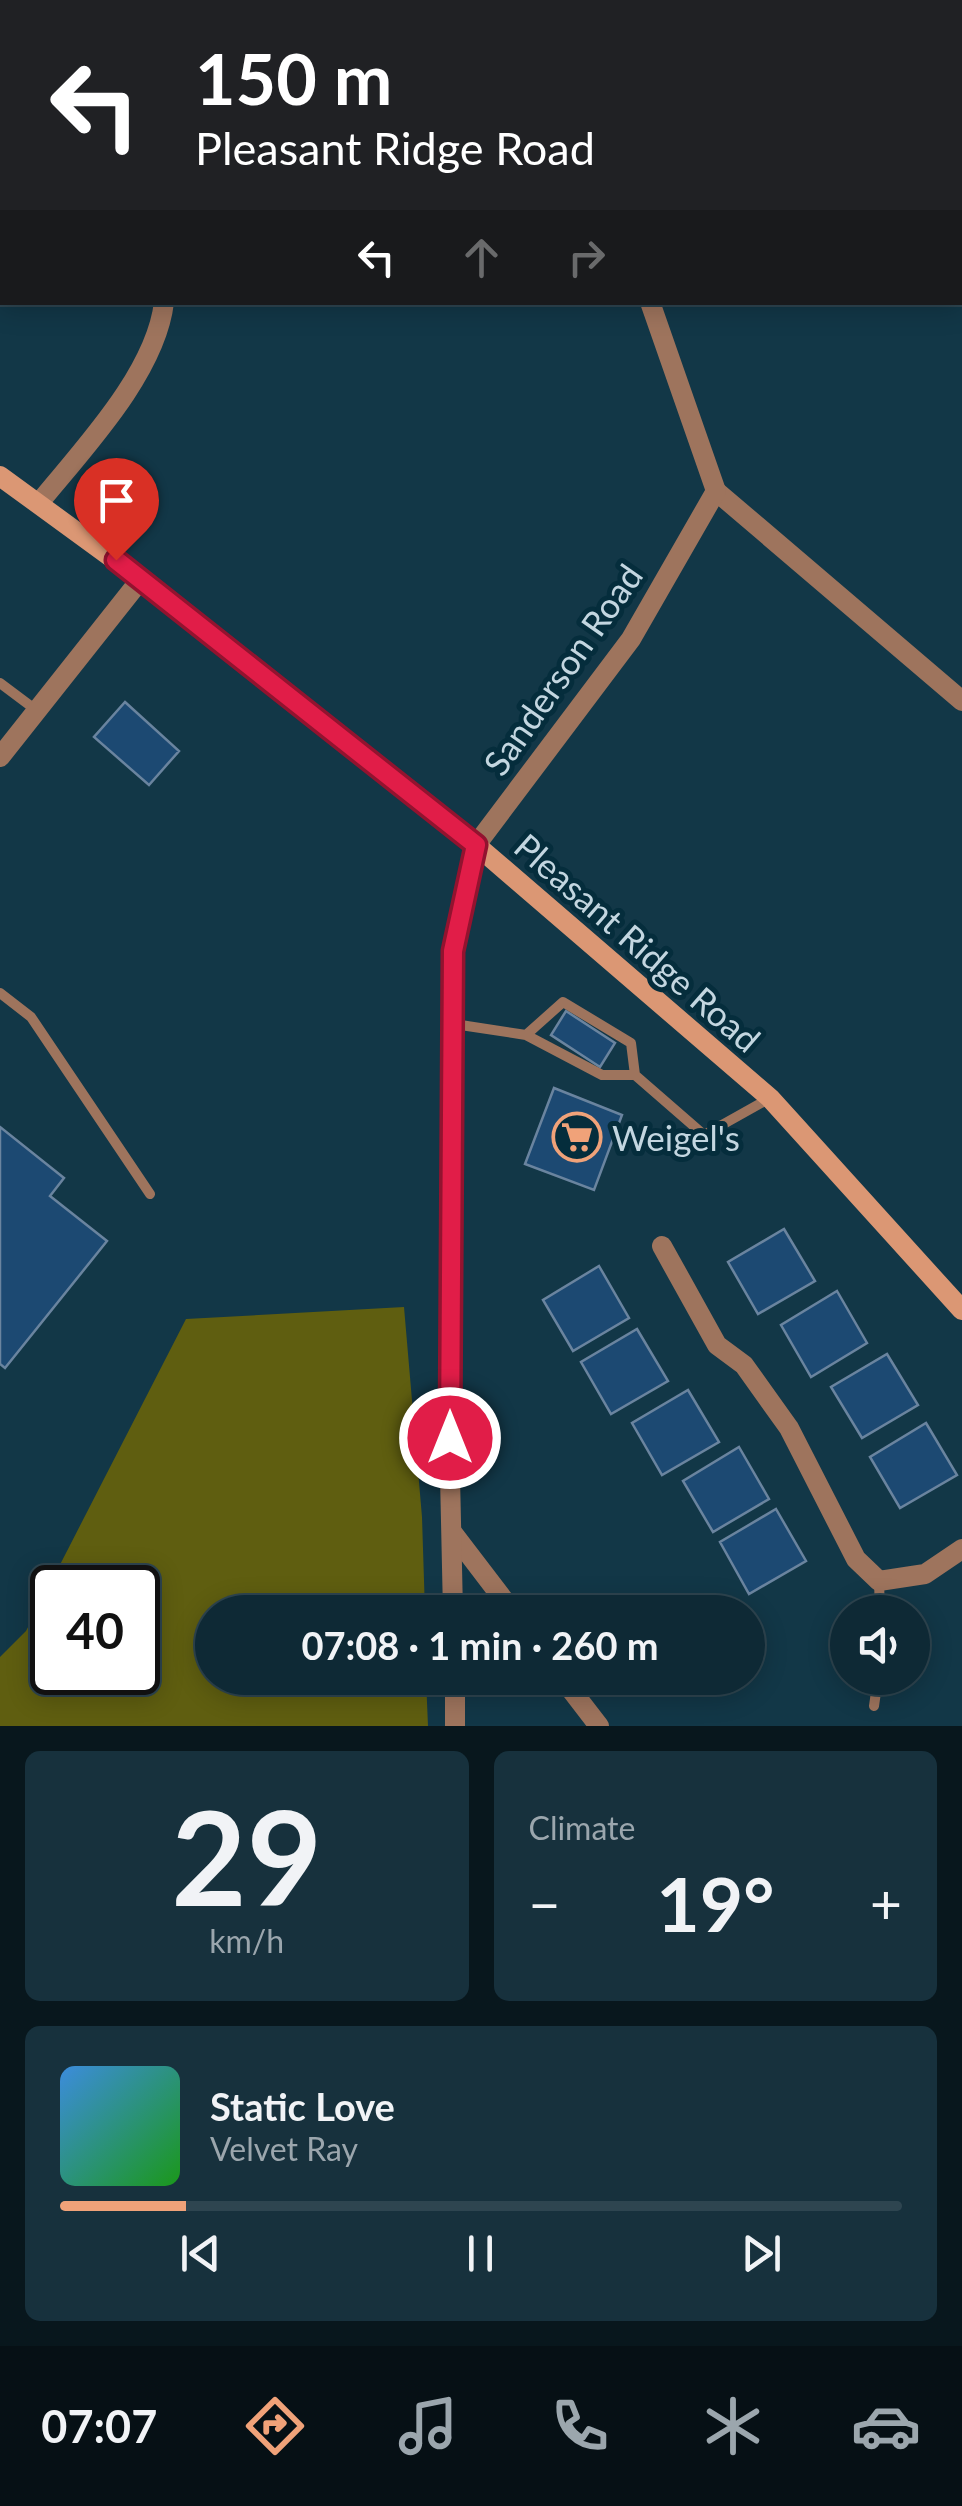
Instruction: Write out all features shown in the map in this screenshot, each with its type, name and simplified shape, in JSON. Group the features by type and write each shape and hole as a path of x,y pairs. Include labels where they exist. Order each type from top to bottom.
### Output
{"main road":[{"name":"Pleasant Ridge Road","path":"0,476 141,579 476,845 770,1098 962,1310"}],"street":[{"path":"39,503 124,395 154,344 163,305"},
{"path":"651,305 716,490 962,701"},
{"name":"Sanderson Road","path":"476,845 631,639 716,490"},
{"path":"0,757 141,579"},
{"path":"453,1595 453,951 476,845"},
{"path":"662,1246 718,1346 744,1366 790,1428 856,1558 878,1582 925,1574 962,1549"},
{"path":"452,1532 500,1595"},
{"path":"455,1695 456,1726"},
{"path":"575,1695 599,1726"}],"lane":[{"path":"0,682 37,710"},
{"path":"0,993 31,1017 150,1194"},
{"path":"526,1035 563,1002 631,1043 636,1074 704,1135 770,1098"},
{"path":"453,1024 526,1035 602,1075 636,1074"},
{"path":"878,1582 879,1595"},
{"path":"874,1706 876,1695"}],"shaded area":[{"path":"404,1307 422,1517 424,1595 195,1595 195,1695 427,1695 428,1726 0,1726 0,1657 30,1623 30,1695 160,1695 160,1565 60,1565 186,1319"}],"building":[{"path":"125,702 179,751 149,785 94,737"},
{"path":"566,1011 615,1043 600,1067 551,1035"},
{"path":"554,1088 622,1115 594,1190 525,1164"},
{"path":"0,1127 64,1178 50,1196 107,1241 5,1368 0,1364"},
{"path":"784,1229 815,1281 758,1314 728,1262"},
{"path":"599,1266 629,1318 573,1351 543,1300"},
{"path":"837,1291 867,1343 811,1377 781,1325"},
{"path":"637,1329 668,1381 611,1414 581,1362"},
{"path":"887,1354 918,1405 862,1438 831,1387"},
{"path":"688,1390 719,1442 662,1475 632,1423"},
{"path":"926,1423 957,1475 900,1508 870,1457"},
{"path":"739,1447 769,1499 713,1532 683,1481"},
{"path":"776,1509 806,1561 749,1594 720,1542"}],"place":[{"name":"Weigel's","path":"577,1137"}],"route":[{"path":"116,560 476,845 453,951 450,1438"}]}
